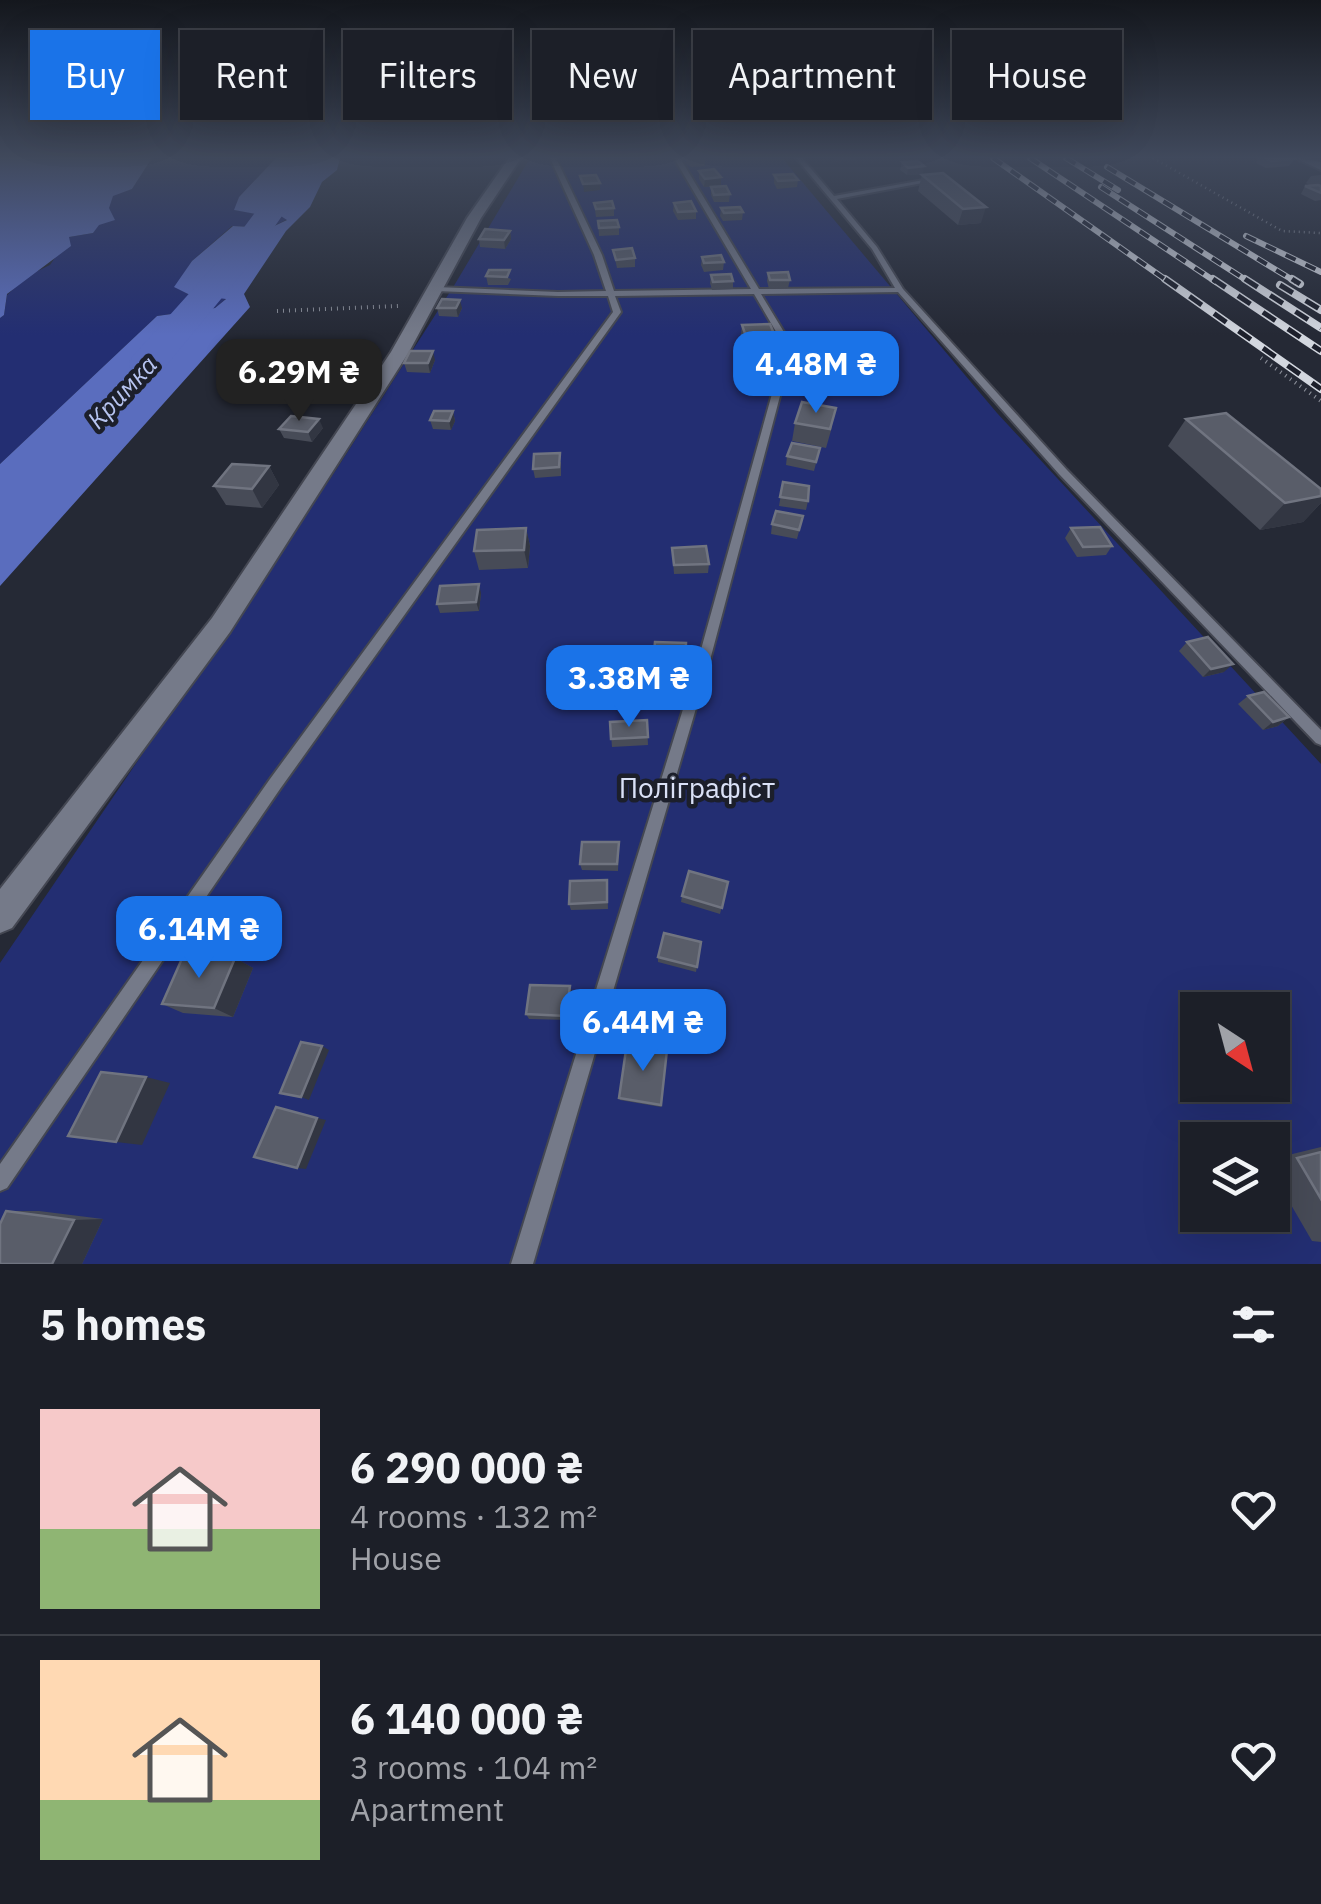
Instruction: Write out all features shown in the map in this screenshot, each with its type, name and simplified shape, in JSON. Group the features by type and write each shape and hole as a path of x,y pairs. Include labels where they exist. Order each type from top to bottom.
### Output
{"street":[{"path":"0,916 221,626 400,352 475,217"}],"lane":[{"path":"0,1181 275,784 618,312 578,217"},
{"path":"522,1264 703,664 761,441 786,366 789,348 712,217"},
{"path":"848,217 875,248 900,290 1063,472 1321,738"},
{"path":"431,297 449,292 900,290"}],"path":[{"path":"1256,217 1282,232 1321,232"},
{"path":"278,311 431,297"},
{"path":"1262,358 1321,401"}],"green space":[{"path":"101,217 288,219 270,228 232,226 192,261 175,287 188,294 227,298 215,308 157,316 0,464 0,318 7,295 27,276 50,265 69,237 93,233"},
{"name":"Поліграфіст","path":"495,217 832,217 997,413 1321,764 1321,1264 0,1264 0,963 336,470"}],"water":[{"path":"0,217 113,217 115,220 99,225 93,233 69,237 71,246 7,294 0,318"},
{"path":"282,217 300,217 286,231 244,294 250,307 0,586 0,464 157,316 215,308 226,299 188,294 174,287 192,261 233,226 270,228 287,220"}],"building":[{"path":"617,220 619,227 599,228 598,221"},
{"path":"485,229 510,231 504,240 479,239"},
{"path":"632,248 635,258 616,260 613,250"},
{"path":"721,255 724,262 704,263 702,257"},
{"path":"489,270 510,270 507,277 486,276"},
{"path":"788,272 790,280 770,280 768,273"},
{"path":"731,274 733,281 713,282 711,275"},
{"path":"442,299 460,300 456,308 437,308"},
{"path":"770,324 778,344 749,345 742,325"},
{"path":"410,351 433,351 428,363 404,363"},
{"path":"814,363 836,366 834,378 811,375"},
{"path":"802,402 836,408 830,429 795,423"},
{"path":"434,411 453,411 449,421 430,420"},
{"path":"1226,413 1321,489 1321,496 1285,503 1186,419"},
{"path":"291,416 319,419 308,432 279,429"},
{"path":"792,443 820,448 816,462 787,456"},
{"path":"560,453 559,467 533,469 534,454"},
{"path":"232,464 269,466 252,489 214,486"},
{"path":"783,482 809,486 808,501 780,497"},
{"path":"776,511 803,516 799,530 772,524"},
{"path":"1100,527 1112,546 1083,547 1071,528"},
{"path":"526,528 524,550 474,551 477,530"},
{"path":"706,546 709,564 674,565 672,548"},
{"path":"479,584 476,602 437,604 440,586"},
{"path":"1208,637 1233,664 1211,669 1187,642"},
{"path":"655,642 686,643 685,663 653,662"},
{"path":"1264,692 1289,717 1273,722 1248,696"},
{"path":"647,720 648,737 611,739 610,722"},
{"path":"582,842 619,842 617,864 580,864"},
{"path":"689,871 728,882 722,908 682,896"},
{"path":"607,880 607,902 569,904 570,881"},
{"path":"664,933 701,942 697,967 658,957"},
{"path":"184,954 235,958 214,1008 162,1004"},
{"path":"530,985 570,986 566,1016 526,1014"},
{"path":"301,1042 322,1046 301,1097 280,1093"},
{"path":"627,1043 667,1050 661,1105 619,1098"},
{"path":"101,1072 146,1077 116,1142 68,1136"},
{"path":"276,1107 317,1118 297,1168 254,1157"},
{"path":"1321,1152 1321,1199 1297,1158"},
{"path":"6,1211 74,1220 52,1264 0,1264 0,1224"}],"waterway":[{"name":"Кримка","path":"147,364 268,217"}],"railway":[{"path":"1077,217 1169,282"},
{"path":"1118,217 1216,282"},
{"path":"1148,217 1249,282"},
{"path":"1189,217 1296,282"},
{"path":"1246,236 1321,272"},
{"path":"1165,279 1321,389"},
{"path":"1213,279 1321,351"},
{"path":"1245,279 1321,328"},
{"path":"1292,279 1300,284"},
{"path":"1280,285 1321,310"}]}
